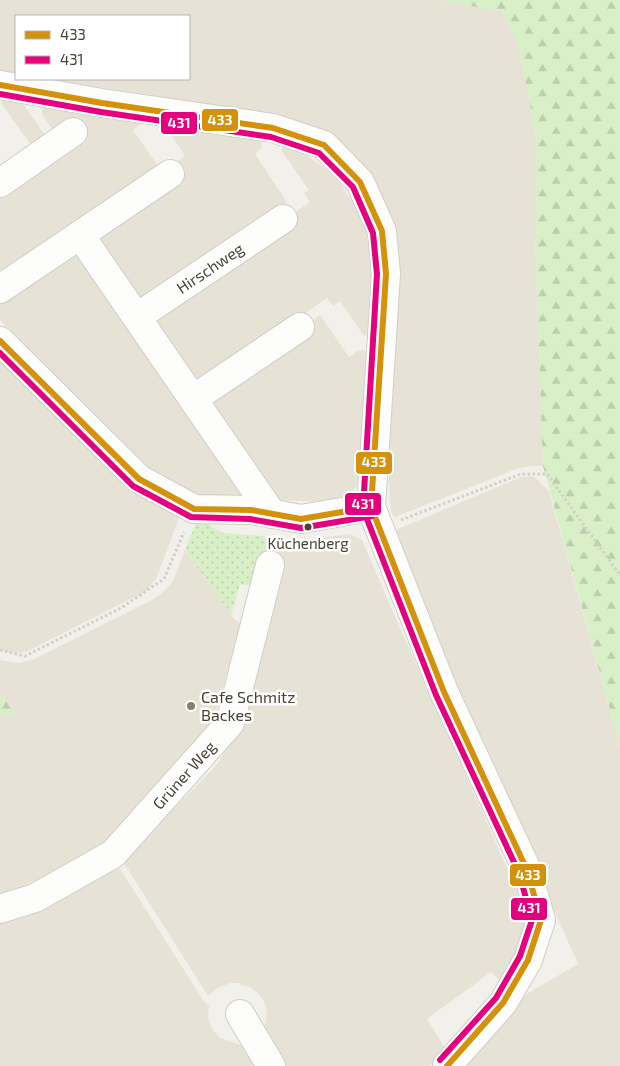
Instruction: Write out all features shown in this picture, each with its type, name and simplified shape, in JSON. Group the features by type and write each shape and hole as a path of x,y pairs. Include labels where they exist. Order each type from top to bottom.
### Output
{"street":[{"path":"0,85 102,103 273,128 324,144 360,182 382,231 386,274 376,518 444,692 527,870 540,920 528,960 503,1003 448,1066"},
{"path":"0,183 73,132"},
{"path":"0,289 170,174"},
{"name":"Hirschweg","path":"136,317 284,218"},
{"path":"80,235 272,514"},
{"path":"193,399 300,328"},
{"path":"0,341 140,479 194,509 251,510 301,519 376,518"},
{"name":"Grüner Weg","path":"0,910 35,898 113,854 230,723 241,686 270,565"},
{"path":"240,1014 271,1066"}],"path":[{"path":"376,518 400,520 521,474 546,474 620,575"},
{"path":"0,650 25,656 121,608 164,579 194,509"}],"shaded area":[{"path":"0,0 440,0 503,11 519,45 535,132 535,236 543,466 516,469 395,517 391,512 388,470 399,276 389,216 277,115 56,80 190,80 190,15 15,15 15,73 0,71"},
{"path":"2,99 21,101 45,135 31,145 1,103"},
{"path":"45,107 140,121 139,125 133,130 160,169 0,286 0,179 58,138 42,114 42,110"},
{"path":"167,126 259,139 262,147 255,154 287,202 143,307 90,239 172,165 185,156 167,129"},
{"path":"283,145 306,155 325,168 341,185 354,204 364,224 370,246 373,269 369,333 364,336 340,301 333,306 327,298 200,387 150,315 310,202 304,193 309,190 281,150"},
{"path":"76,250 255,499 204,495 183,489 152,471 0,320 0,303"},
{"path":"320,315 349,357 358,351 364,350 368,355 360,480 348,496 330,502 273,500 206,395"},
{"path":"0,357 142,496 177,515 179,518 156,579 146,591 28,651 18,653 5,652 0,649"},
{"path":"533,476 549,491 620,746 620,1066 464,1066 525,995 578,964 418,604 396,532 398,529 521,477"},
{"path":"350,534 362,540 520,897 524,916 525,926 520,950 501,982 491,972 427,1019 445,1048 430,1066 282,1066 264,1032 267,1010 264,1001 258,993 250,987 240,985 241,983 231,983 219,987 208,996 122,860 212,770 233,738 260,647 281,543"},
{"path":"185,550 234,619 241,623 214,719 208,733 186,761 100,847 76,862 0,897 0,715 17,714 0,693 0,660 19,663 34,659 154,599 173,581"},
{"path":"117,864 205,1003 209,1005 208,1017 212,1029 220,1038 238,1044 248,1050 258,1066 0,1066 0,918"}],"green space":[{"path":"440,0 620,0 620,746 543,466 535,236 535,132 519,45 503,12"},
{"path":"203,522 223,533 264,536 270,543 261,581 254,586 240,584 231,615 185,550 195,525"},
{"path":"0,693 17,714 0,715"}],"transit line":[{"name":"433","path":"0,85 102,103 273,128 324,145 360,182 382,231 386,274 371,507 444,692 527,870 541,920 528,960 503,1003 447,1066"},
{"name":"431","path":"0,94 101,112 271,137 319,153 353,187 373,233 377,274 363,509 436,695 519,873 532,920 520,956 496,998 440,1060"},
{"name":"433","path":"0,341 139,479 194,509 251,510 301,519 371,507"},
{"name":"431","path":"0,353 133,486 191,517 250,519 301,528 372,516"}],"place":[{"name":"Küchenberg","path":"308,527"},
{"name":"Cafe Schmitz Backes","path":"191,706"}]}
